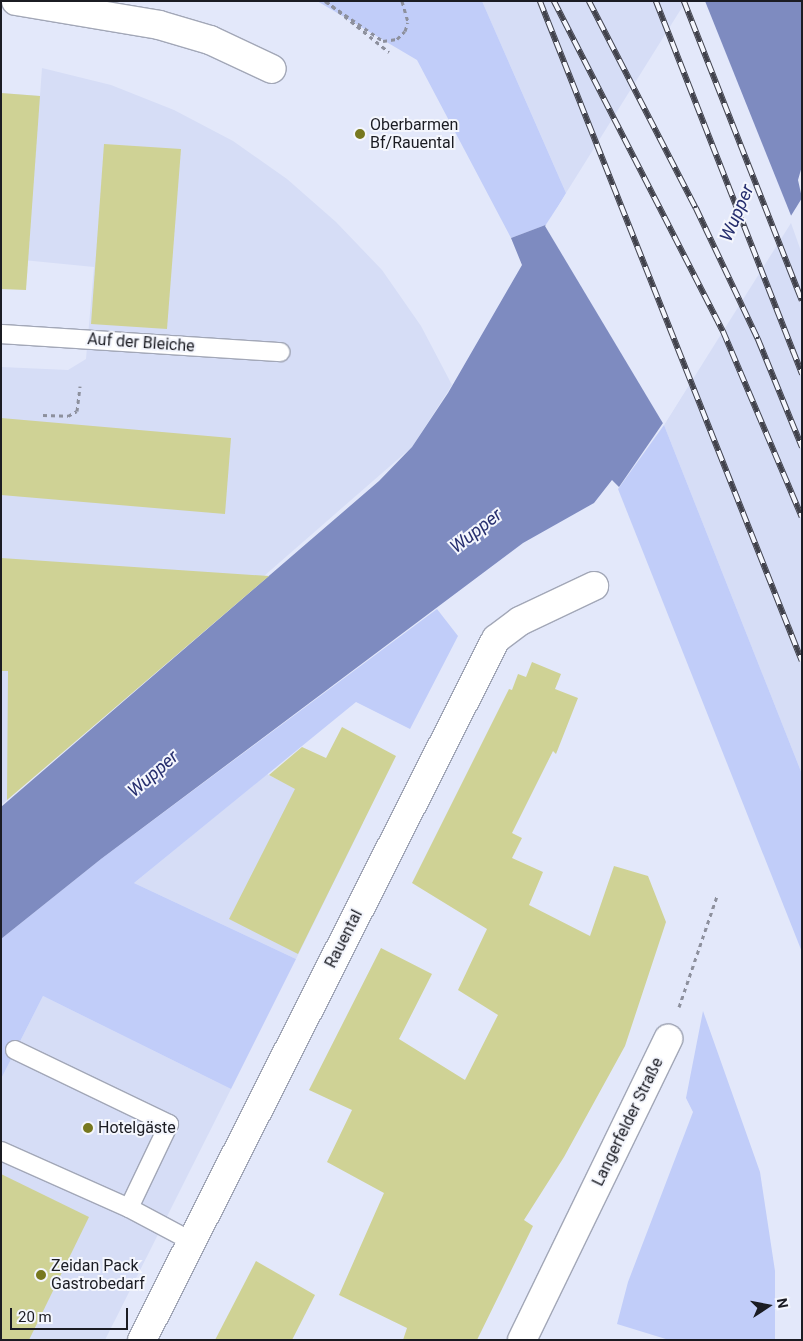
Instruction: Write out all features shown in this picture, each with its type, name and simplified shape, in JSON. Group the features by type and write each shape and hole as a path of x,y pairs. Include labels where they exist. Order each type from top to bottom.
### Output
{"street":[{"path":"16,1 160,26 210,40 272,68"},
{"name":"Rauental","path":"142,1340 496,639 520,621 594,586"},
{"name":"Langerfelder Straße","path":"522,1340 668,1039"}],"lane":[{"name":"Auf der Bleiche","path":"1,334 280,352"},
{"path":"14,1050 169,1124 129,1208"},
{"path":"1,1151 129,1208 191,1241"}],"path":[{"path":"326,1 383,41 397,39 405,31 408,22 402,1"},
{"path":"326,1 389,52"},
{"path":"43,415 68,416 77,411 80,386"},
{"name":"Langerfelder Straße","path":"668,1039 717,896"}],"shaded area":[{"path":"317,1 482,1 566,193 548,224 511,238 417,60"},
{"path":"482,1 686,1 566,193"},
{"path":"42,68 111,85 174,110 233,141 287,179 336,222 382,270 421,326 452,385 412,447 1,805 1,367 68,370 86,359 94,267 23,260 1,291 1,93 40,96"},
{"path":"791,223 802,254 802,774 664,425"},
{"path":"664,425 802,774 802,952 618,489"},
{"path":"437,609 458,636 410,729 356,702 134,883 296,959 231,1089 43,996 1,1079 1,939 101,859"},
{"path":"267,774 363,823 296,959 134,883"},
{"path":"43,996 231,1089 105,1340 1,1340 1,1079"},
{"path":"703,1011 760,1172 775,1271 775,1340 669,1340 617,1324 628,1282 693,1112 686,1098"}],"water":[{"name":"Wupper","path":"695,1 802,1 802,166 798,180 802,198 663,423 619,487 612,480 594,503 523,543 101,859 1,939 1,807 379,481 412,447 448,393 522,265 511,238 548,224"}],"pier":[{"path":"692,1 705,1 792,218 664,425 545,226"}],"building":[{"path":"1,93 40,96 26,290 1,289"},
{"path":"104,144 181,149 167,329 91,324"},
{"path":"1,418 231,438 225,514 1,495"},
{"path":"1,558 269,576 7,800 8,671 1,671"},
{"path":"532,662 561,674 555,689 578,698 556,754 553,751 512,833 522,838 512,858 543,872 529,905 590,936 614,866 648,876 666,922 625,1046 564,1157 524,1220 533,1226 477,1340 403,1340 407,1328 339,1295 384,1193 327,1162 352,1110 309,1090 381,948 432,974 399,1039 465,1080 498,1015 458,990 487,929 412,883 509,689 512,690 518,674 526,677"},
{"path":"342,727 396,756 298,954 229,919 295,789 269,775 302,747 326,758"},
{"path":"1,1174 89,1217 29,1340 1,1340"},
{"path":"256,1261 315,1295 292,1340 215,1340"}],"railway":[{"path":"540,1 802,661"},
{"path":"554,1 723,331 802,517"},
{"path":"589,1 696,208 758,339 802,447"},
{"path":"656,1 802,374"},
{"path":"684,1 802,301"}],"place":[{"name":"Oberbarmen Bf/Rauental","path":"360,134"},
{"name":"Hotelgäste","path":"88,1128"},
{"name":"Zeidan Pack Gastrobedarf","path":"41,1275"}]}
